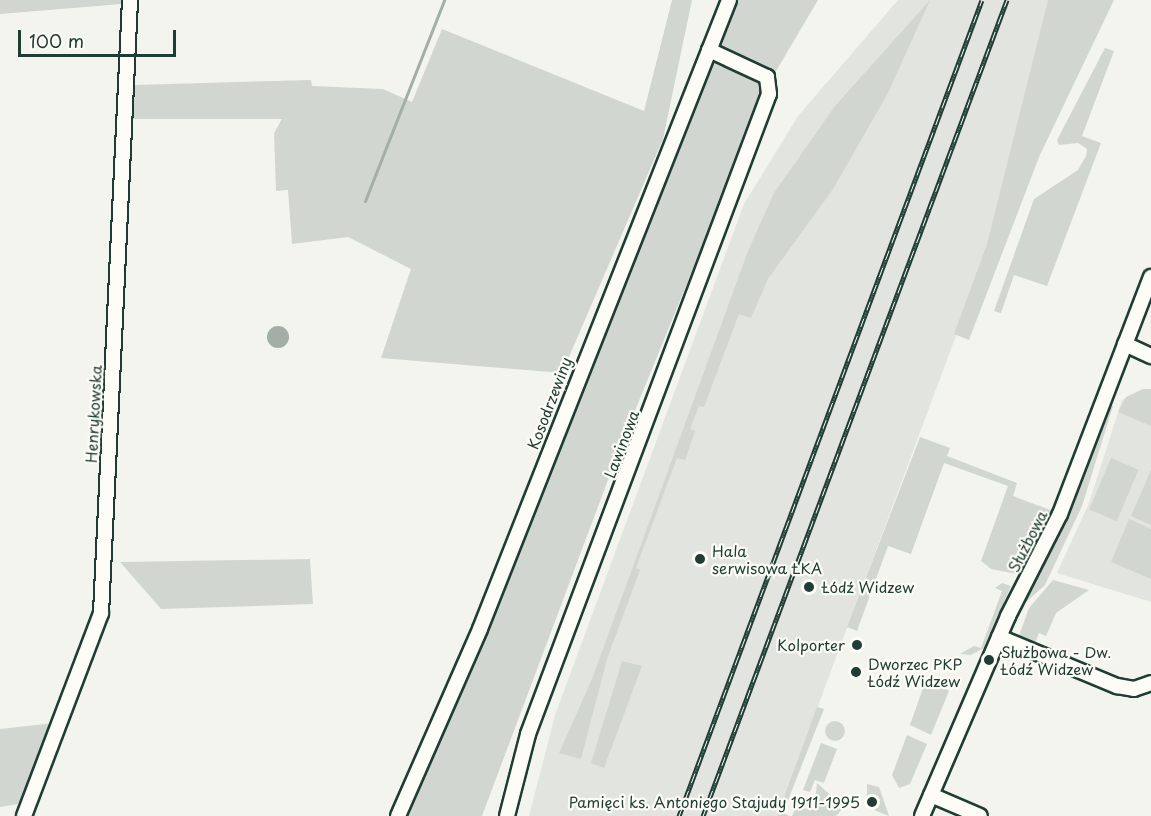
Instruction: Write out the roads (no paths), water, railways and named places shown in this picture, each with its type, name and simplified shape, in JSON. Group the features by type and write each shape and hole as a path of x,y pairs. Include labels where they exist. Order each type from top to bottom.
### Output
{"street":[{"name":"Henrykowska","path":"24,816 101,613 130,0"},
{"name":"Kosodrzewiny","path":"398,816 466,662 729,0"},
{"name":"Lawinowa","path":"507,816 528,734 772,85 767,78 709,50"},
{"name":"Służbowa","path":"922,816 999,637 1060,514 1151,277"},
{"path":"1125,344 1151,356"},
{"path":"999,637 1118,686 1134,689 1151,683"},
{"path":"932,795 980,816"}],"waterway":[{"path":"365,201 444,0"}],"railway":[{"path":"679,816 982,0"},
{"path":"703,816 1007,0"}],"place":[{"name":"Hala serwisowa ŁKA","path":"700,559"},
{"name":"Łódź Widzew","path":"809,587"},
{"name":"Kolporter","path":"857,645"},
{"name":"Służbowa - Dw. Łódź Widzew","path":"989,660"},
{"name":"Dworzec PKP Łódź Widzew","path":"856,672"},
{"name":"Pamięci ks. Antoniego Stajudy 1911-1995","path":"872,802"}]}
